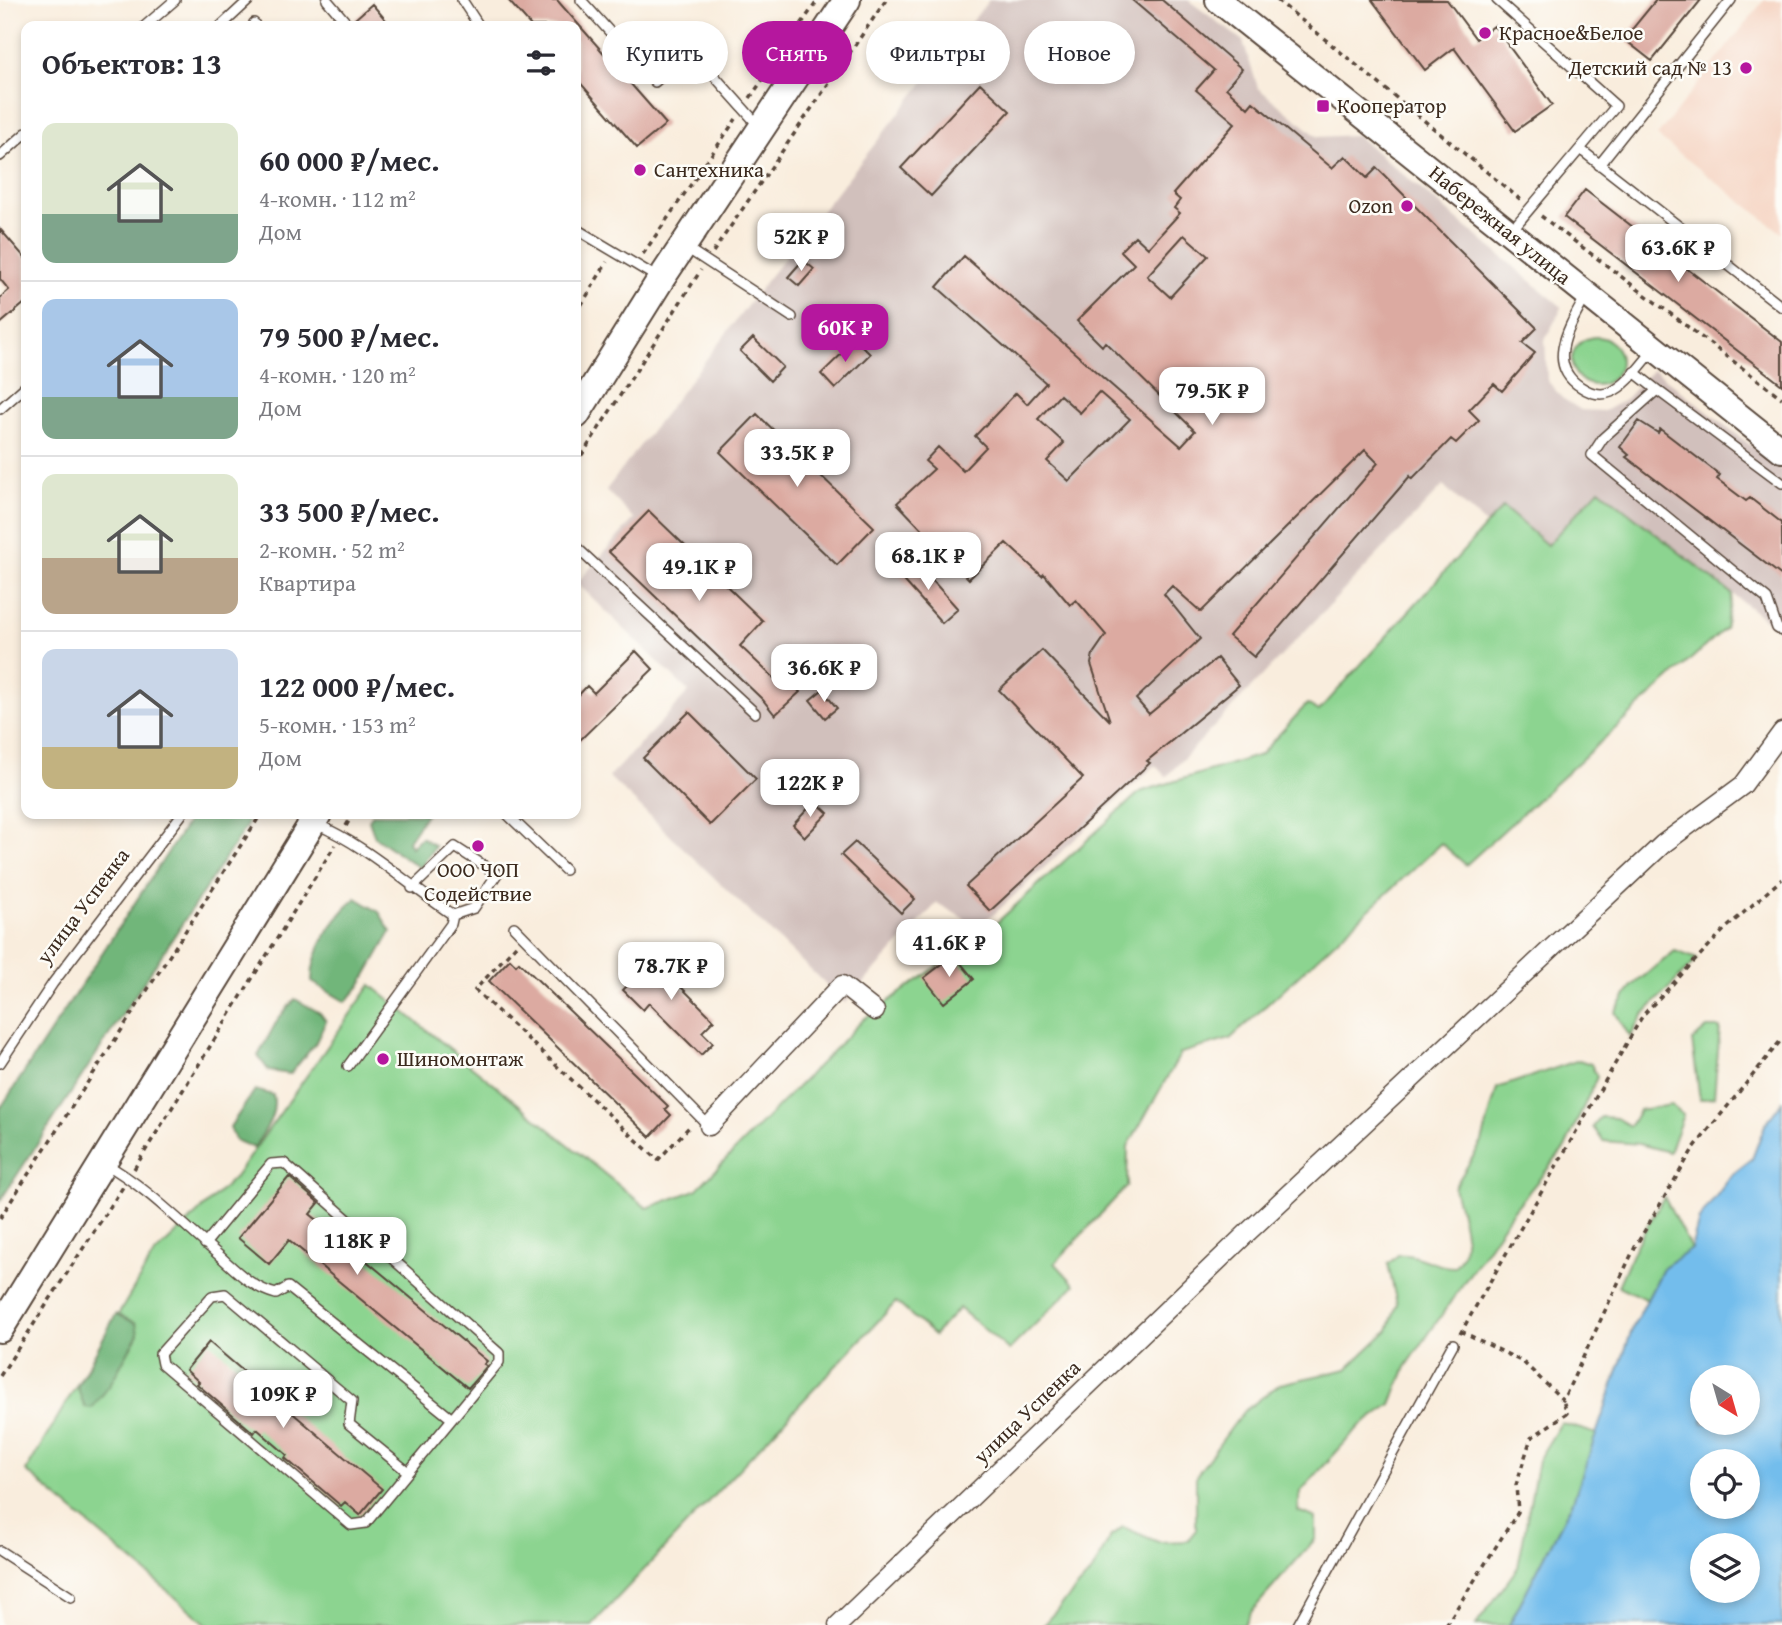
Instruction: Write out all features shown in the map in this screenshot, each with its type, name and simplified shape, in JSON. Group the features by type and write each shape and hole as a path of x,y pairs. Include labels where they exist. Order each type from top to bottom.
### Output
{"main road":[{"path":"581,407 661,279 847,0"},
{"name":"Набережная улица","path":"1218,0 1782,450"},
{"path":"0,1329 314,819"}],"street":[{"name":"улица Успенка","path":"838,1625 1248,1232 1663,844 1743,785 1782,732"},
{"path":"709,1126 842,985 875,1011"}],"lane":[{"path":"151,21 175,0"},
{"path":"226,21 249,0"},
{"path":"327,0 345,21"},
{"path":"461,0 476,21"},
{"path":"581,0 655,82 691,50 761,128"},
{"path":"1497,0 1616,106 1509,233"},
{"path":"1599,164 1731,0"},
{"path":"0,156 21,137"},
{"path":"1580,149 1782,307"},
{"path":"581,232 661,279"},
{"path":"684,246 792,317"},
{"path":"1587,295 1563,341 1562,360 1567,375 1589,392 1602,394 1618,388 1654,350"},
{"path":"1634,372 1782,483"},
{"path":"0,409 21,390"},
{"path":"1657,390 1603,438 1592,455 1767,599 1777,628 1782,631"},
{"path":"581,553 755,713"},
{"name":"улица Успенка","path":"0,1063 53,983 178,819"},
{"path":"317,819 453,915"},
{"path":"512,819 565,870"},
{"path":"412,888 455,847 497,874 474,908 453,915"},
{"path":"348,1066 451,924 453,915"},
{"path":"514,927 709,1126"},
{"path":"102,1162 129,1177 259,1290 276,1294 288,1287 452,1419"},
{"path":"205,1244 271,1164 284,1163 499,1353 499,1362 408,1472 366,1522 351,1525 162,1364 160,1354 212,1296 225,1294 352,1401 349,1423 408,1472"},
{"path":"1298,1625 1453,1345"},
{"path":"0,1551 71,1597"}],"path":[{"path":"636,265 818,0"},
{"path":"581,456 707,261 886,0"},
{"path":"581,305 613,251"},
{"path":"0,1218 258,819"},
{"path":"0,1376 129,1177 341,835"},
{"path":"1453,1345 1643,1015 1725,929 1782,879"},
{"path":"506,936 526,955"},
{"path":"516,945 475,990 659,1160 692,1125 682,1115"},
{"path":"1563,1400 1635,1247 1693,1149 1782,1038"},
{"path":"1446,1625 1518,1512 1516,1485 1531,1438 1567,1413 1563,1400 1523,1362 1461,1331"}],"shaded area":[{"path":"989,0 1188,0 1243,41 1258,88 1318,137 1356,135 1562,307 1545,340 1547,380 1562,398 1581,410 1604,411 1626,399 1653,369 1782,470 1782,633 1599,489 1547,546 1503,507 1487,525 1443,486 1166,777 1155,765 993,915 975,925 937,903 845,1003 609,777 689,692 581,587 581,579 634,519 606,490 922,84 1010,84 1010,21 972,21"},
{"name":"Детский сад № 13","path":"1764,0 1782,0 1782,233 1657,136"}],"green space":[{"path":"1596,337 1613,344 1620,361 1613,378 1596,385 1579,378 1572,361 1579,344"},
{"path":"1599,489 1732,594 1725,628 1466,865 1441,843 1230,1039 1181,1053 1128,1146 1127,1186 1055,1263 1075,1285 1009,1350 959,1308 934,1335 896,1302 592,1625 208,1625 26,1471 153,1256 235,1177 371,985 647,1208 696,1190 864,1019 992,927 1140,792 1260,755 1307,704 1319,711 1503,507 1547,545"},
{"path":"190,819 247,819 247,825 0,1201 0,1109"},
{"path":"423,819 408,841 411,847 421,837 435,846 420,868 375,837 369,820"},
{"path":"356,898 379,912 391,932 360,986 346,1002 312,982 313,970 325,936"},
{"path":"1675,951 1697,959 1643,1015 1630,1037 1615,1012 1632,986"},
{"path":"295,999 320,1013 326,1021 315,1044 290,1074 269,1071 258,1056 278,1019"},
{"path":"1707,1028 1720,1028 1714,1097 1700,1100 1692,1041"},
{"path":"1579,1060 1591,1064 1597,1077 1565,1148 1512,1212 1406,1367 1391,1404 1359,1427 1300,1492 1298,1511 1316,1518 1316,1538 1251,1612 1244,1625 1043,1625 1092,1572 1111,1536 1123,1527 1158,1542 1187,1541 1196,1530 1196,1476 1243,1412 1280,1384 1347,1369 1388,1330 1397,1304 1388,1264 1398,1255 1413,1256 1454,1267 1461,1259 1465,1240 1454,1188 1482,1142 1497,1088"},
{"path":"255,1090 273,1095 274,1109 254,1148 235,1140 230,1127"},
{"path":"1671,1105 1683,1115 1669,1152 1639,1144 1603,1141 1593,1127 1601,1117 1616,1118 1630,1126 1639,1110"},
{"path":"1664,1197 1691,1249 1664,1267 1647,1300 1618,1286 1635,1247"},
{"path":"116,1314 136,1323 138,1334 110,1385 92,1408 85,1407 77,1387"},
{"path":"1561,1423 1597,1434 1573,1501 1509,1625 1476,1625 1518,1567 1538,1460"}],"water":[{"path":"1782,1102 1782,1625 1509,1625 1573,1501 1633,1327 1664,1267 1691,1249 1699,1219 1733,1174 1752,1159 1765,1125"}],"building":[{"path":"508,0 557,0 575,21 527,21"},
{"path":"1132,0 1162,0 1242,69 1226,88 1248,108 1253,102 1332,168 1345,156 1367,178 1377,168 1537,328 1522,343 1535,353 1502,391 1494,384 1469,410 1479,420 1456,443 1451,439 1412,479 1410,476 1254,657 1229,636 1378,463 1365,450 1201,612 1172,586 1164,594 1200,639 1136,699 1149,714 1217,658 1239,685 1147,761 1150,763 990,911 966,886 1083,778 999,690 1042,650 1110,721 1091,664 1093,654 1106,635 1076,600 1070,605 1044,574 1042,576 1006,543 969,579 897,503 934,469 925,461 938,447 963,471 986,447 975,436 1016,393 1027,404 1046,383 937,287 964,256 1181,446 1195,431 1105,342 1102,346 1077,321 1134,264 1122,249 1135,236 1148,248 1180,213 1174,208 1180,200 1173,194 1235,123 1196,90 1214,70","holes":["1184,235 1208,256 1170,297 1147,276","1099,392 1130,419 1069,481 1047,461 1064,443 1038,419 1060,395 1080,413"]},
{"path":"1372,0 1447,0 1476,39 1494,26 1552,105 1515,131 1454,48 1425,70"},
{"path":"1656,0 1701,0 1652,61 1624,39"},
{"path":"372,4 387,21 357,21 355,19"},
{"path":"581,27 602,51 602,84 631,84 666,124 637,148 581,84"},
{"path":"979,84 1010,111 931,196 901,168"},
{"path":"1585,190 1782,342 1782,385 1564,217"},
{"path":"0,229 21,253 21,306 0,324 0,298 9,290 0,279"},
{"path":"803,260 814,269 799,286 788,277"},
{"path":"753,338 783,367 770,381 740,351"},
{"path":"856,340 870,354 835,389 821,374"},
{"path":"757,414 874,527 837,565 720,452"},
{"path":"1639,421 1658,433 1660,429 1720,475 1717,479 1746,501 1750,498 1782,523 1782,576 1626,457 1629,455 1620,447"},
{"path":"649,511 763,621 740,646 780,684 787,678 800,692 775,715 763,700 609,552"},
{"path":"914,560 958,609 942,623 898,574"},
{"path":"636,651 653,669 581,739 581,693 587,686 594,693"},
{"path":"822,690 837,708 825,718 810,700"},
{"path":"689,712 756,779 710,825 643,758"},
{"path":"815,801 828,813 805,837 793,825"},
{"path":"855,842 915,899 901,913 841,855"},
{"path":"659,954 677,972 672,978 714,1020 702,1032 713,1043 701,1055 649,1003 643,1010 623,990"},
{"path":"954,955 974,979 944,1003 924,978"},
{"path":"510,959 516,965 519,962 668,1106 665,1109 671,1115 650,1137 489,981"},
{"path":"289,1177 319,1203 310,1214 487,1361 484,1364 487,1366 468,1388 289,1240 269,1264 238,1238"},
{"path":"209,1342 382,1489 360,1515 345,1502 341,1506 285,1458 287,1455 257,1429 254,1433 197,1384 199,1382 186,1370"}],"place":[{"name":"Красное&Белое","path":"1485,33"},
{"name":"Детский сад № 13","path":"1746,68"},
{"name":"Кооператор","path":"1323,106"},
{"name":"Сантехника","path":"640,170"},
{"name":"Ozon","path":"1407,206"},
{"name":"ООО ЧОП Содействие","path":"478,846"},
{"name":"Шиномонтаж","path":"383,1059"}]}
